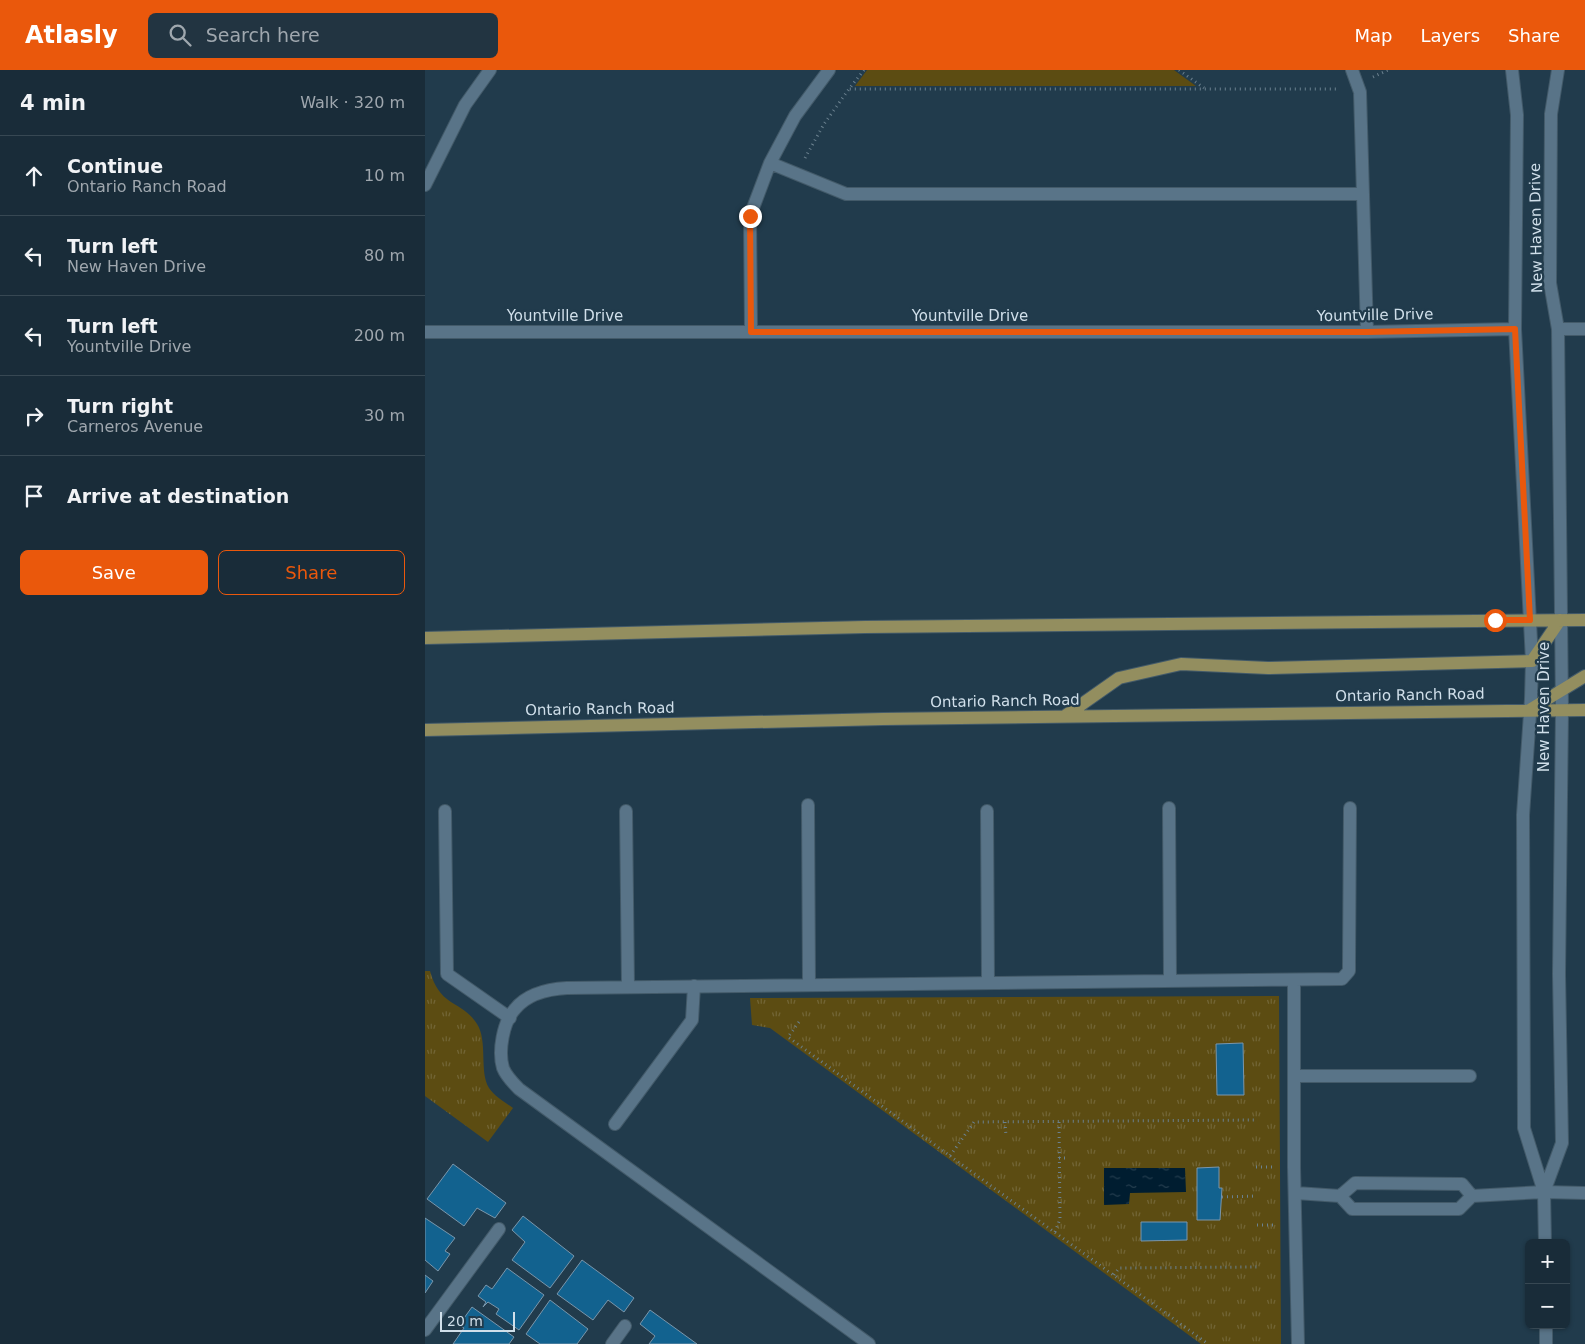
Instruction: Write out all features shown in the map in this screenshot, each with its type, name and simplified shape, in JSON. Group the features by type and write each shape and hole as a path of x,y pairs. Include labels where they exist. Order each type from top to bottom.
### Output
{"main road":[{"path":"1065,716 1119,678 1181,664 1268,668 1532,661 1561,620"},
{"path":"425,638 865,627 1585,620"},
{"path":"1531,709 1585,676"},
{"name":"Ontario Ranch Road","path":"425,730 1065,716 1531,709 1585,710"}],"street":[{"path":"425,184 465,105 490,70"},
{"path":"751,332 750,216 770,163 795,116 829,70"},
{"path":"1352,70 1360,92 1367,332"},
{"name":"New Haven Drive","path":"1512,70 1517,115 1515,329 1532,661 1531,709 1523,815 1524,1128 1544,1192 1545,1239"},
{"name":"New Haven Drive","path":"1544,1192 1562,1143 1559,974 1562,710 1558,329 1550,274 1551,114 1558,70"},
{"path":"770,163 846,194 1363,194"},
{"name":"Yountville Drive","path":"425,332 1367,332 1515,329"},
{"path":"1558,329 1585,329"},
{"path":"808,806 809,984"},
{"path":"1169,808 1170,980"},
{"path":"869,1344 519,1089 503,1069 501,1057 502,1043 509,1018 515,1008 545,991 567,988 1342,979 1349,971 1350,808"},
{"path":"445,811 447,974 509,1018"},
{"path":"626,811 628,987"},
{"path":"987,811 988,982"},
{"path":"1294,980 1298,1344"},
{"path":"615,1124 692,1020 694,986"},
{"path":"1294,1076 1470,1076"},
{"path":"1340,1196 1355,1183 1462,1184 1472,1196"},
{"path":"1296,1193 1340,1196 1352,1209 1459,1209 1472,1196 1544,1192 1585,1194"},
{"path":"425,1330 499,1228"},
{"path":"612,1344 625,1326"},
{"path":"1546,1329 1546,1344"}],"path":[{"path":"798,174 823,124 864,70"},
{"path":"1179,70 1204,89"},
{"path":"1371,78 1388,70"},
{"path":"849,90 1347,89"},
{"path":"799,1022 788,1037 1208,1344"},
{"path":"950,1156 975,1122 1256,1120"},
{"path":"1005,1122 1006,1136"},
{"path":"1055,1232 1060,1219 1059,1122"},
{"path":"1059,1158 1069,1158"},
{"path":"1222,1197 1257,1196"},
{"path":"1114,1275 1119,1268 1257,1267"}],"green space":[{"path":"867,70 1174,70 1196,86 855,86"},
{"path":"425,971 430,971 439,992 471,1016 477,1024 482,1039 484,1074 489,1088 513,1108 488,1142 425,1096"},
{"path":"1279,996 1281,1344 1201,1344 770,1028 752,1025 750,998"}],"water":[{"path":"1104,1168 1185,1168 1186,1192 1130,1193 1129,1204 1104,1205"}],"building":[{"path":"1243,1043 1244,1095 1217,1095 1216,1044"},
{"path":"453,1164 506,1203 495,1218 477,1208 464,1226 427,1199"},
{"path":"1219,1167 1219,1188 1222,1188 1220,1220 1197,1220 1197,1168"},
{"path":"523,1216 574,1256 550,1288 512,1260 525,1242 512,1230"},
{"path":"425,1218 455,1238 445,1251 450,1254 438,1271 425,1260"},
{"path":"1141,1222 1187,1222 1187,1240 1141,1241"},
{"path":"582,1260 634,1298 624,1312 608,1300 593,1320 557,1294"},
{"path":"507,1268 544,1295 519,1330 496,1314 499,1309 488,1302 483,1307 486,1302 478,1296 486,1285 492,1289"},
{"path":"425,1275 433,1281 425,1293"},
{"path":"550,1300 588,1329 577,1344 540,1344 526,1334"},
{"path":"472,1307 514,1337 509,1344 453,1344 464,1328 459,1325"},
{"path":"650,1310 697,1344 649,1344 655,1336 640,1324"}],"route":[{"path":"750,216 751,332 1367,332 1515,329 1530,620 1495,620"}]}
